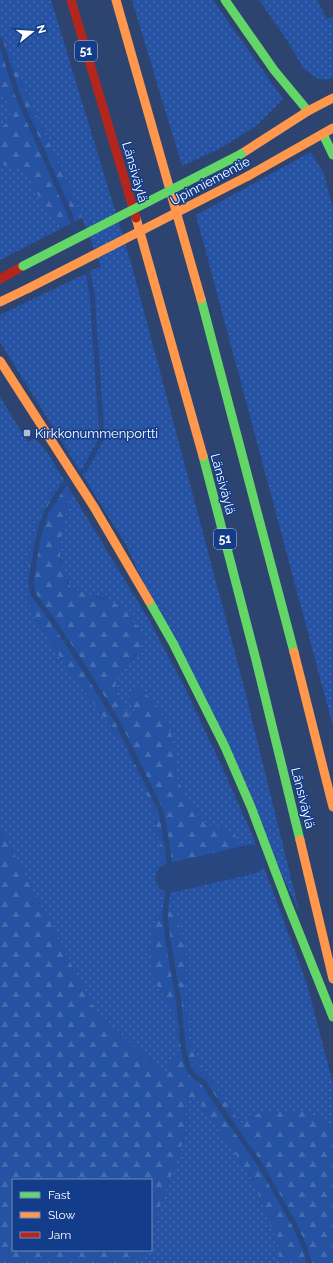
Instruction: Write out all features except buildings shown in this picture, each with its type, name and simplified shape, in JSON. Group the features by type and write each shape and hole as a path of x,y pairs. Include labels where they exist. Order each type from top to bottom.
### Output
{"main road":[{"name":"Länsiväylä","path":"71,0 152,275 207,470 258,667 314,895 333,980"},
{"name":"Länsiväylä","path":"116,0 191,260 242,449 333,807"},
{"path":"225,0 274,70 310,114"},
{"name":"Upinniementie","path":"0,279 241,154 310,114 333,98"},
{"name":"Upinniementie","path":"0,302 248,176 321,131 333,128"},
{"path":"321,131 333,155"},
{"path":"0,361 94,507 173,643 225,747 333,1017"}],"green space":[{"path":"0,0 51,0 131,263 244,687 299,911 126,545 0,342 0,315 101,266 70,189 0,33"},
{"path":"132,0 213,0 283,99 256,126 219,149 182,166"},
{"path":"259,0 317,0 327,19 333,17 333,78 324,80 316,78 303,68 287,40"},
{"path":"0,33 8,48 27,95 82,218 62,228 40,199 24,167 0,165 0,129 12,117 4,93 0,91"},
{"path":"0,91 4,93 12,117 0,129"},
{"path":"311,152 324,174 333,209 333,726 196,215"},
{"path":"0,165 24,167 40,199 62,228 0,260"},
{"path":"0,397 28,442 35,438 47,452 64,480 55,488 40,516 28,560 30,610 63,662 127,749 153,809 167,882 188,868 219,864 223,827 209,826 195,811 186,798 176,775 175,761 135,710 134,715 130,715 119,700 116,688 118,676 124,666 135,657 142,643 105,598 72,588 62,571 60,538 72,493 149,620 184,686 251,832 306,981 333,1083 333,1132 318,1117 261,1112 241,1124 202,1068 188,1039 185,992 186,951 176,911 162,912 152,928 150,958 155,983 166,998 175,1017 179,1050 165,1074 95,1010 0,827"},
{"path":"64,480 72,493 61,541 60,554 65,577 74,589 110,601 120,606 128,613 142,634 143,643 118,677 116,687 119,700 130,715 134,715 135,710 128,696 132,691 138,689 147,695 159,708 173,738 176,775 186,798 195,811 209,826 222,827 231,831 237,838 241,850 234,857 219,864 188,868 167,883 153,809 127,749 63,662 30,610 28,560 40,516 55,488"},
{"path":"0,827 95,1010 165,1074 179,1050 175,1017 166,998 155,983 150,958 152,928 162,912 176,910 186,951 185,992 188,1039 202,1068 241,1124 261,1112 300,1111 318,1117 333,1132 333,1263 279,1263 278,1243 252,1178 196,1097 186,1101 186,1133 152,1229 152,1179 12,1179 12,1251 145,1251 140,1263 0,1263"},
{"path":"196,1097 252,1178 278,1243 279,1263 140,1263 145,1251 152,1251 152,1229 186,1134 186,1101"}],"waterway":[{"path":"0,40 18,96 69,212 76,232"},
{"path":"78,474 85,469 102,438 92,292 86,265"},
{"path":"70,480 63,486 46,513 38,538 31,582 33,594 81,663 117,721 161,811 168,849 170,878 165,912 168,941 179,1003 183,1047 188,1068 193,1075 203,1082 261,1166 294,1224 305,1248 309,1263"},
{"path":"170,878 252,859"}],"traffic: fast":[{"path":"225,0 274,70 308,111"},
{"path":"323,134 333,155"},
{"path":"23,266 241,154"},
{"path":"201,299 294,652"},
{"path":"203,456 256,660 300,840"},
{"path":"149,601 173,643 225,747 251,807 333,1017"}],"traffic: slow":[{"path":"116,0 201,299"},
{"path":"241,154 308,111 333,98"},
{"path":"248,176 333,128"},
{"path":"29,288 248,176"},
{"path":"136,218 203,456"},
{"path":"0,302 29,288"},
{"path":"0,361 94,507 149,601"},
{"path":"294,652 333,807"},
{"path":"300,840 333,979"}],"traffic: jam":[{"path":"71,0 136,218"},
{"path":"0,279 23,266"}],"place":[{"name":"Kirkkonummenportti","path":"27,433"}]}
